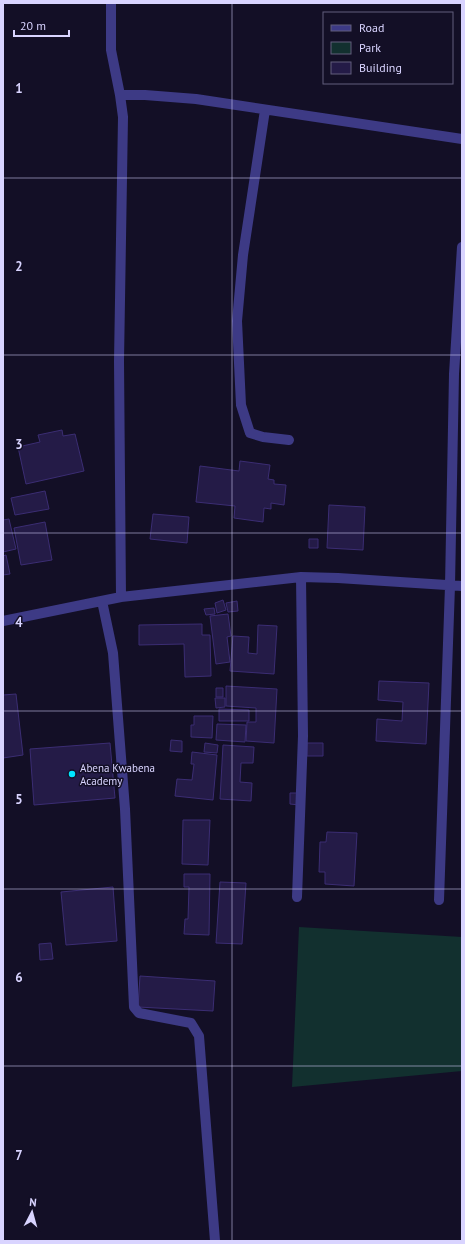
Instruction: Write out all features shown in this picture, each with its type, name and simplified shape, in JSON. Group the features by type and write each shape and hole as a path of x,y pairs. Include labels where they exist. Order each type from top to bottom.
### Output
{"street":[{"path":"111,3 111,50 123,117 119,361 121,597"},
{"path":"120,95 146,95 196,99 462,139"},
{"path":"265,110 243,255 237,321 241,406 250,433 263,437 289,440"},
{"path":"439,900 450,586 454,374 462,247"},
{"path":"297,897 303,736 301,577"},
{"path":"3,621 121,597 301,577 462,586"},
{"path":"102,601 113,653 120,738 125,808 134,1007 139,1013 191,1023 199,1036 215,1241"}],"green space":[{"path":"299,927 462,937 462,1071 292,1087"}],"building":[{"path":"62,430 63,436 75,434 84,471 26,484 18,447 40,442 38,435"},
{"path":"240,461 270,465 268,479 274,480 274,484 286,485 284,505 271,503 271,509 264,508 263,522 234,518 235,506 196,502 200,466 239,471"},
{"path":"45,491 49,509 15,515 11,498"},
{"path":"329,505 365,507 363,550 327,548"},
{"path":"153,514 189,517 187,543 150,539"},
{"path":"9,519 16,549 3,552 3,520"},
{"path":"45,522 52,560 21,565 14,528"},
{"path":"309,539 318,539 318,548 309,548"},
{"path":"6,555 10,574 3,575 3,556"},
{"path":"223,600 226,610 217,613 215,603"},
{"path":"237,601 238,611 228,612 226,603"},
{"path":"214,608 215,614 206,615 204,609"},
{"path":"228,614 231,636 227,637 230,662 216,664 210,616"},
{"path":"202,624 202,635 210,635 211,676 185,677 184,644 139,645 139,625"},
{"path":"258,625 277,626 274,674 230,671 233,636 249,637 248,653 257,654"},
{"path":"379,681 429,683 426,744 376,741 377,719 402,721 403,702 378,700"},
{"path":"226,686 277,689 274,743 246,741 247,722 256,722 256,708 226,706"},
{"path":"216,688 223,688 223,697 216,697"},
{"path":"16,694 23,755 3,758 3,695"},
{"path":"215,698 225,698 225,707 216,708"},
{"path":"219,709 249,710 249,721 219,721"},
{"path":"194,716 213,716 212,738 191,737 191,725 194,725"},
{"path":"217,724 246,725 245,742 216,740"},
{"path":"171,740 182,741 182,752 170,751"},
{"name":"Abena Kwabena Academy","path":"110,743 115,798 34,805 30,749"},
{"path":"205,743 218,745 217,753 204,752"},
{"path":"307,743 323,743 323,756 307,756"},
{"path":"223,745 254,747 253,763 241,763 240,782 252,783 251,801 220,799"},
{"path":"192,752 217,755 213,800 175,796 177,779 192,780 194,764 191,764"},
{"path":"290,793 299,793 299,805 290,804"},
{"path":"183,820 210,820 208,865 182,864"},
{"path":"327,832 357,833 354,886 325,884 325,872 319,872 320,842 326,842"},
{"path":"184,874 210,874 209,935 184,934 185,919 188,919 189,887 184,887"},
{"path":"220,882 246,883 242,944 216,943"},
{"path":"113,887 117,941 66,945 61,892"},
{"path":"51,943 53,959 40,960 39,944"},
{"path":"140,976 215,981 213,1011 138,1007"}],"place":[{"name":"Abena Kwabena Academy","path":"72,774"}]}
